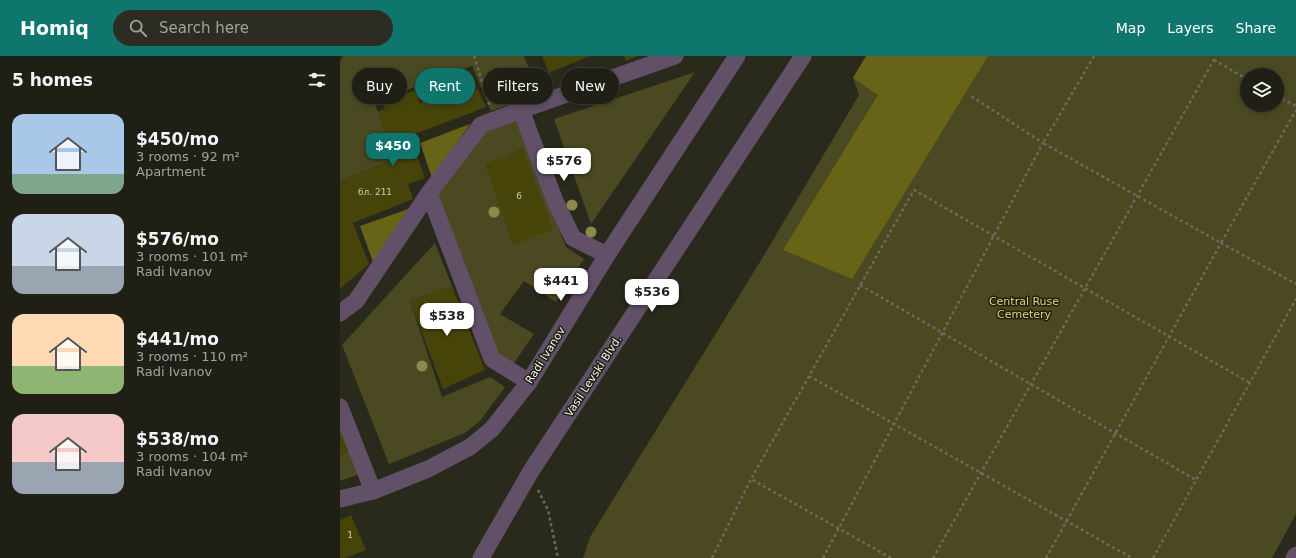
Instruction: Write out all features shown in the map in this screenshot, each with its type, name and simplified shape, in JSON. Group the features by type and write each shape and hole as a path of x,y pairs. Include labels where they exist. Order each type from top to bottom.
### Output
{"street":[{"path":"340,313 356,301 429,193 481,125 675,56"},
{"name":"Vasil Levski Blvd.","path":"481,558 530,471 803,56"},
{"name":"Radi Ivanov","path":"340,499 373,491 428,469 470,447 492,429 529,382 607,254 733,57"},
{"path":"522,110 555,201 573,238 607,254"},
{"path":"429,193 492,359 529,382"},
{"path":"340,407 373,491"}],"path":[{"path":"474,56 494,120"},
{"path":"824,558 1043,143 1094,56"},
{"path":"933,558 1216,56"},
{"path":"1214,60 1240,75"},
{"path":"971,96 1043,143 1296,284"},
{"path":"1284,100 1296,106"},
{"path":"1046,558 1296,110"},
{"path":"712,558 751,479 914,190 1169,338 1250,383"},
{"path":"860,285 1196,480"},
{"path":"1153,558 1296,299"},
{"path":"809,376 1132,558"},
{"path":"530,471 541,498 548,510 558,558"},
{"path":"751,479 891,558"}],"green space":[{"path":"343,56 524,56 529,68 483,68 483,92 475,73 475,68 472,66 467,68 415,68 415,87 407,90 407,68 352,68 352,104 375,104 386,133 378,137 388,162 340,181 340,61"},
{"name":"Central Ruse Cemetery","path":"866,56 1296,56 1296,514 1272,558 583,558 590,537 763,257 859,95 853,78"},
{"path":"695,72 591,224 554,119 599,104 619,104 619,97"},
{"path":"488,104 511,104 491,111"},
{"path":"518,120 566,247 584,259 556,302 524,281 500,314 534,334 514,363 499,356 438,194 485,132"},
{"path":"435,243 452,286 410,301 442,397 490,377 505,387 480,421 465,433 389,464 342,345"},
{"path":"354,448 365,472 340,481 340,455"}],"shaded area":[{"path":"866,56 988,56 852,279 783,250 878,95 853,78"},
{"path":"470,124 432,178 420,143"},
{"path":"411,208 373,262 360,226"}],"building":[{"path":"542,56 590,56 553,71 553,68 547,68"},
{"path":"624,56 638,56 626,61"},
{"path":"478,89 483,104 486,107 410,136 425,178 408,184 413,199 353,223 369,264 340,289 340,181 388,162 378,137 386,133 377,112 385,109 383,104 407,104 407,94 415,90 415,104 475,104 475,90"},
{"path":"522,148 553,229 513,245 485,164"},
{"path":"452,286 485,370 443,389 410,301"},
{"path":"340,413 354,448 340,455"},
{"path":"351,515 366,550 346,558 340,558 340,520"}]}
